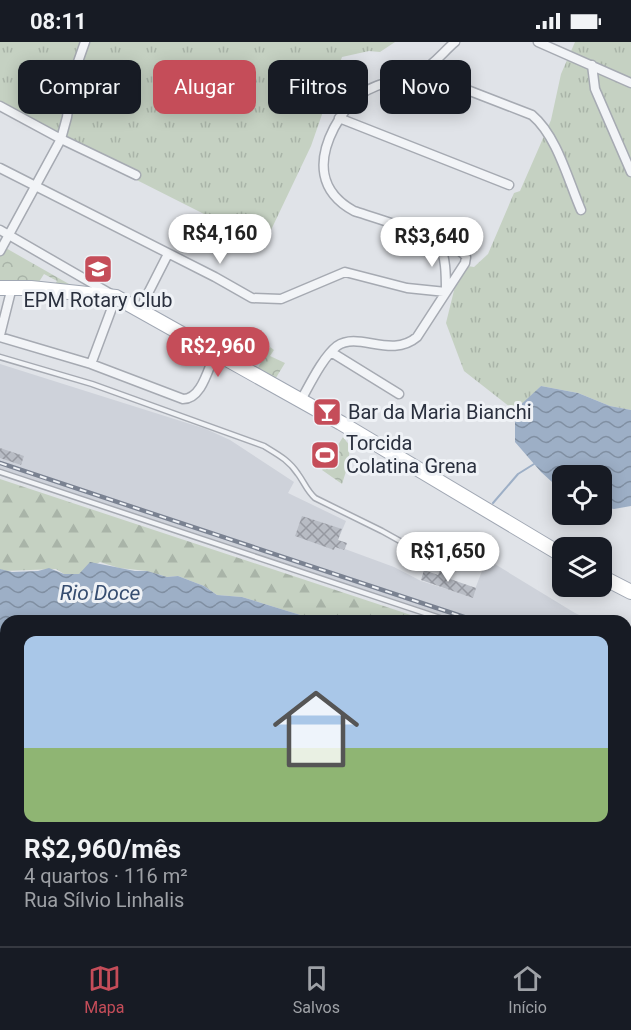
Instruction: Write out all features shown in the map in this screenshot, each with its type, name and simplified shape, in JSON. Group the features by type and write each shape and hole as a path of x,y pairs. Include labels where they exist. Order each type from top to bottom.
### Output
{"main road":[{"path":"6,288 116,297 301,400 552,549"},
{"path":"612,582 631,592"}],"street":[{"path":"0,251 61,139 73,76 85,42"},
{"path":"435,60 455,42"},
{"path":"538,42 631,82"},
{"path":"592,65 595,89 631,172"},
{"path":"301,400 331,352 343,343 353,342 390,347 413,341 421,334 466,258 462,251 438,240 354,211 344,206 333,195 324,174 324,153 330,137 339,118 354,100 380,84"},
{"path":"471,91 532,115 548,132 581,210"},
{"path":"0,106 61,139 136,174"},
{"path":"339,118 509,185"},
{"path":"0,168 214,277 245,296 259,300 281,299 345,272 407,288 446,292"},
{"path":"0,230 116,297 91,364"},
{"path":"438,240 444,254 446,292"},
{"path":"140,309 168,255"},
{"path":"6,288 0,336 91,364 177,397 190,398 197,393 215,354"},
{"path":"331,352 399,394"}],"lane":[{"path":"0,357 115,392 264,446 283,457 293,467 315,498 382,531 442,565"},
{"path":"0,472 431,615"}],"shaded area":[{"path":"0,364 206,429 230,440 294,482 288,493 346,521 338,540 347,543 345,549 394,567 421,581 472,597 482,571 469,562 475,552 579,615 424,615 0,474"}],"green space":[{"path":"0,42 395,42 380,52 369,51 342,57 341,60 268,60 268,114 322,114 311,146 271,230 241,229 206,215 0,111"},
{"path":"575,42 631,42 631,410 610,406 578,393 541,386 515,411 464,371 446,323 460,266 474,267 488,254 514,193 520,191 551,120 561,74"},
{"path":"4,247 83,292 53,287 57,281 44,274 37,285 0,287 0,255"},
{"path":"270,347 274,350 270,356 285,363 274,381 256,371"},
{"path":"343,437 350,446 348,465 342,484 322,470"},
{"path":"0,479 411,615 300,615 242,597 217,595 204,586 178,576 167,577 100,562 79,574 64,574 56,569 4,571 0,569"}],"water":[{"path":"541,386 578,393 610,406 631,410 631,506 612,509 612,465 552,465 552,482 515,442 515,410"},
{"name":"Rio Doce","path":"90,562 135,571 147,571 167,577 178,576 204,586 217,595 242,597 300,615 0,615 0,569 12,572 38,571 49,568 64,574 79,574"}],"building":[{"path":"0,448 24,456 21,465 0,458"},
{"path":"302,516 342,529 338,540 347,543 344,550 335,547 334,550 295,536"},
{"path":"424,570 438,575 440,570 452,574 450,579 476,588 473,598 421,580"}],"waterway":[{"path":"493,503 518,474 534,464"}],"railway":[{"path":"0,463 458,615"}],"place":[{"name":"EPM Rotary Club","path":"98,269"},
{"name":"Bar da Maria Bianchi","path":"327,412"},
{"name":"Torcida Colatina Grena","path":"325,455"}]}
